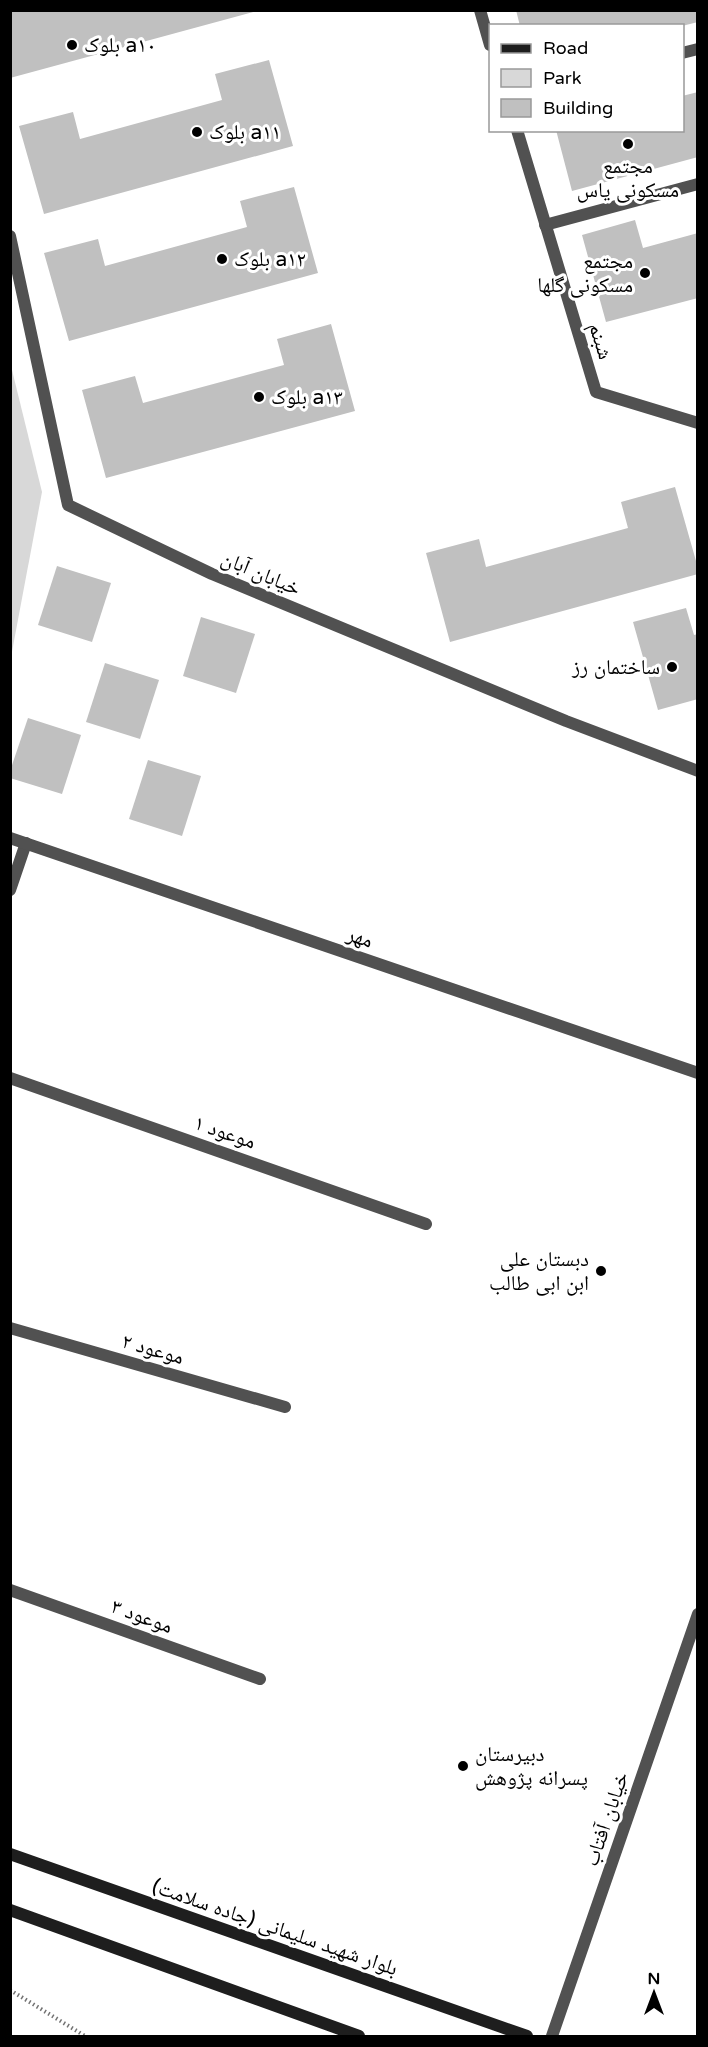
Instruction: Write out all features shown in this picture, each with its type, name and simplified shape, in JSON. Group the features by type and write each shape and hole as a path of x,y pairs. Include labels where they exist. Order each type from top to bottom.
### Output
{"main road":[{"name":"بلوار شهید سلیمانی (جاده سلامت)","path":"10,1854 527,2037"},
{"path":"10,1910 359,2037"}],"street":[{"path":"480,10 489,42"},
{"name":"شبنم","path":"518,132 596,392 698,423"},
{"path":"545,225 698,184"},
{"name":"خیابان آبان","path":"10,236 68,505 212,574 566,721 698,771"},
{"name":"مهر","path":"10,838 698,1073"},
{"path":"10,890 26,843"},
{"name":"موعود ۱","path":"10,1077 426,1224"},
{"name":"موعود ۲","path":"10,1328 285,1407"},
{"name":"موعود ۳","path":"10,1590 260,1679"},
{"name":"خیابان آفتاب","path":"552,2037 698,1614"}],"path":[{"path":"10,1990 85,2037"}],"green space":[{"path":"11,366 42,492 11,657"}],"building":[{"name":"بلوک a۱۰","path":"10,10 257,10 257,11 10,78"},
{"path":"516,10 698,10 698,22 684,26 520,24"},
{"name":"بلوک a۱۱","path":"269,60 293,146 44,214 19,126 73,112 80,139 222,100 215,74"},
{"name":"مجتمع مسکونی یاس","path":"698,92 698,157 572,191 557,132 684,132 684,96"},
{"name":"بلوک a۱۲","path":"294,187 318,273 69,341 44,253 98,239 105,266 247,227 240,201"},
{"name":"مجتمع مسکونی گلها","path":"635,220 643,248 698,233 698,298 606,322 582,235"},
{"name":"بلوک a۱۳","path":"331,324 355,411 106,478 82,390 135,376 143,403 284,365 277,339"},
{"path":"675,487 698,574 450,642 426,553 479,539 486,567 628,528 621,502"},
{"path":"57,566 111,583 92,642 38,625"},
{"name":"ساختمان رز","path":"686,608 694,635 698,634 698,699 658,710 633,622"},
{"path":"201,617 255,634 236,693 183,676"},
{"path":"105,663 159,680 140,739 86,722"},
{"path":"28,718 81,735 62,794 10,778 10,771"},
{"path":"148,760 201,776 182,836 129,819"}],"place":[{"name":"بلوک a۱۰","path":"72,45"},
{"name":"بلوک a۱۱","path":"197,132"},
{"name":"مجتمع مسکونی یاس","path":"628,144"},
{"name":"بلوک a۱۲","path":"222,259"},
{"name":"مجتمع مسکونی گلها","path":"645,273"},
{"name":"بلوک a۱۳","path":"259,397"},
{"name":"ساختمان رز","path":"672,667"},
{"name":"دبستان علی ابن ابی طالب","path":"601,1271"},
{"name":"دبیرستان پسرانه پژوهش","path":"463,1766"}]}
